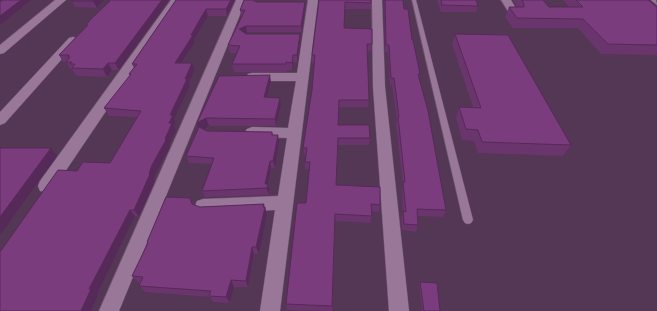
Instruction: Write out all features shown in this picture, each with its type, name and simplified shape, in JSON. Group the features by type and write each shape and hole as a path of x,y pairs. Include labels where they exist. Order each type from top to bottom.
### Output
{"street":[{"path":"0,51 61,0"},
{"path":"41,195 176,0"},
{"path":"109,311 241,0"},
{"path":"377,0 379,87 399,311"},
{"path":"506,0 514,14"},
{"path":"270,311 295,132 302,77 304,37 310,3"},
{"path":"0,120 82,31"},
{"path":"242,77 302,77"},
{"path":"240,132 295,132"},
{"path":"203,206 285,203"}],"lane":[{"path":"414,0 468,220"},
{"path":"652,0 657,4"}],"building":[{"path":"3,0 21,0 0,16 0,2"},
{"path":"72,0 94,0 72,1"},
{"path":"162,0 115,63 108,63 103,69 72,68 75,64 70,64 72,62 66,62 70,57 68,57 69,55 59,55 88,25 86,25 92,18 110,1 108,1"},
{"path":"176,0 231,0 226,9 206,9 191,35 193,35 175,63 192,63 185,79 187,79 170,115 173,115 169,123 172,123 165,139 166,140 152,165 150,174 134,210 130,210 89,289 91,289 81,311 0,311 0,252 58,170 77,171 83,162 110,163 141,111 104,108 131,74 129,74 137,64 132,64"},
{"path":"244,0 253,0 256,2 305,2 301,26 246,26 239,29 246,34 300,34 297,55 293,55 292,63 232,64 240,46 228,45 245,10 240,10"},
{"path":"319,0 371,0 371,3 345,2 344,28 372,29 372,44 367,44 369,100 339,100 338,125 369,125 370,138 338,138 336,185 380,187 380,205 371,204 372,216 335,214 332,306 286,304 297,203 306,203 310,162 305,162 307,148 303,148 312,90 315,55 312,55"},
{"path":"385,0 403,0 404,9 408,9 412,40 420,74 418,74 428,111 446,210 417,209 418,225 404,224 403,211 406,212 403,182 405,182 394,78 391,78 389,45 386,45"},
{"path":"441,0 476,0 478,6 442,5"},
{"path":"522,0 543,0 549,7 583,7 576,0 648,0 657,7 657,45 608,44 583,19 517,18 509,7 524,7"},
{"path":"455,34 508,35 571,145 482,142 478,130 466,129 459,107 481,108"},
{"path":"270,75 264,97 280,98 275,119 206,118 197,123 219,76"},
{"path":"199,127 207,131 272,132 272,135 278,135 273,161 270,161 265,184 268,184 267,188 202,191 214,158 186,156"},
{"path":"0,148 51,148 0,217"},
{"path":"166,197 190,198 192,204 200,207 264,204 263,207 265,207 256,247 252,247 246,281 231,280 226,297 209,296 211,291 139,286 143,277 132,276 148,243 147,242"},
{"path":"420,282 437,283 440,311 424,311"}]}
